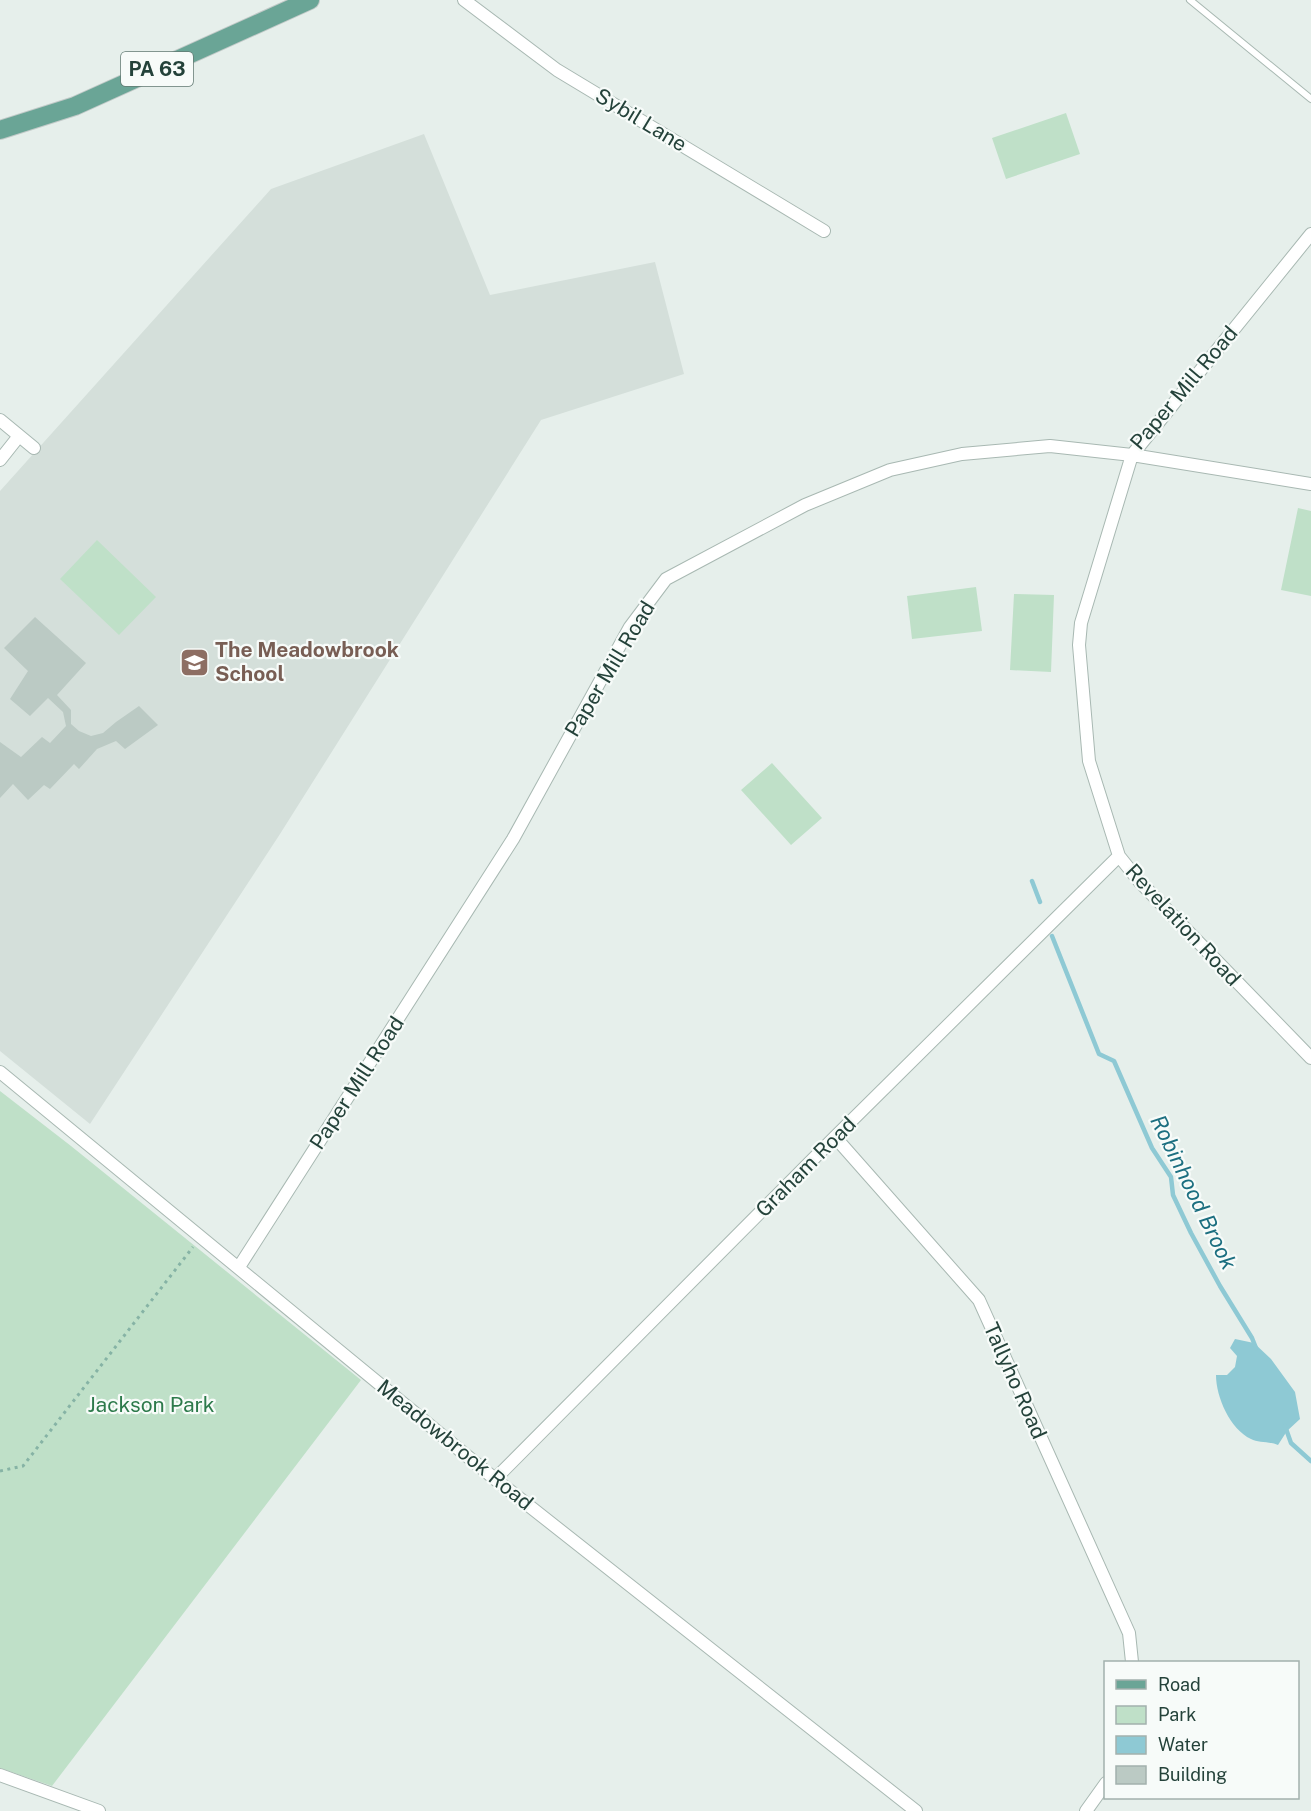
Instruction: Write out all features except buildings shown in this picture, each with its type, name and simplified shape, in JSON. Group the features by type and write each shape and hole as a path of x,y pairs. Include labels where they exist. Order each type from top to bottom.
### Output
{"main road":[{"name":"PA 63","path":"0,130 75,106 310,0"}],"street":[{"name":"Sybil Lane","path":"464,0 557,70 824,231"},
{"name":"Paper Mill Road","path":"239,1267 513,838 630,627 666,579 805,505 890,470 962,454 1050,446 1132,455 1311,234"},
{"path":"0,420 34,448"},
{"path":"0,460 19,436"},
{"path":"1132,455 1311,484"},
{"name":"Revelation Road","path":"1132,455 1081,623 1079,645 1089,760 1119,856 1139,881 1311,1058"},
{"name":"Graham Road","path":"495,1479 835,1137 1119,856"},
{"name":"Meadowbrook Road","path":"0,1072 495,1479 916,1811"},
{"name":"Tallyho Road","path":"835,1137 979,1300 1129,1633 1132,1661"},
{"path":"0,1775 98,1811"},
{"path":"1086,1811 1104,1786"}],"lane":[{"path":"1190,0 1311,99"}],"path":[{"path":"0,1471 23,1466 201,1236"}],"shaded area":[{"name":"The Meadowbrook School","path":"424,134 490,295 655,262 684,374 541,420 280,834 90,1124 0,1051 0,491 271,189"}],"green space":[{"path":"1066,113 1080,154 1006,179 992,138"},
{"path":"1298,508 1311,511 1311,596 1281,590"},
{"path":"97,540 156,597 119,635 60,579"},
{"path":"976,587 982,631 912,639 907,596"},
{"path":"1014,594 1054,595 1051,672 1010,670"},
{"path":"772,763 822,818 791,845 741,790"},
{"name":"Jackson Park","path":"0,1091 361,1380 52,1786 0,1768"}],"water":[{"path":"1235,1339 1254,1343 1271,1359 1295,1392 1300,1419 1287,1431 1278,1445 1254,1440 1243,1434 1226,1412 1219,1393 1216,1375 1227,1375 1235,1367 1237,1356 1230,1348"}],"waterway":[{"name":"Robinhood Brook","path":"1032,881 1040,902"},
{"name":"Robinhood Brook","path":"1052,936 1099,1054 1114,1061 1152,1148 1171,1177 1173,1195 1191,1233 1256,1348"},
{"name":"Robinhood Brook","path":"1285,1426 1291,1443 1311,1461"}],"place":[{"name":"The Meadowbrook School","path":"194,662"}]}
